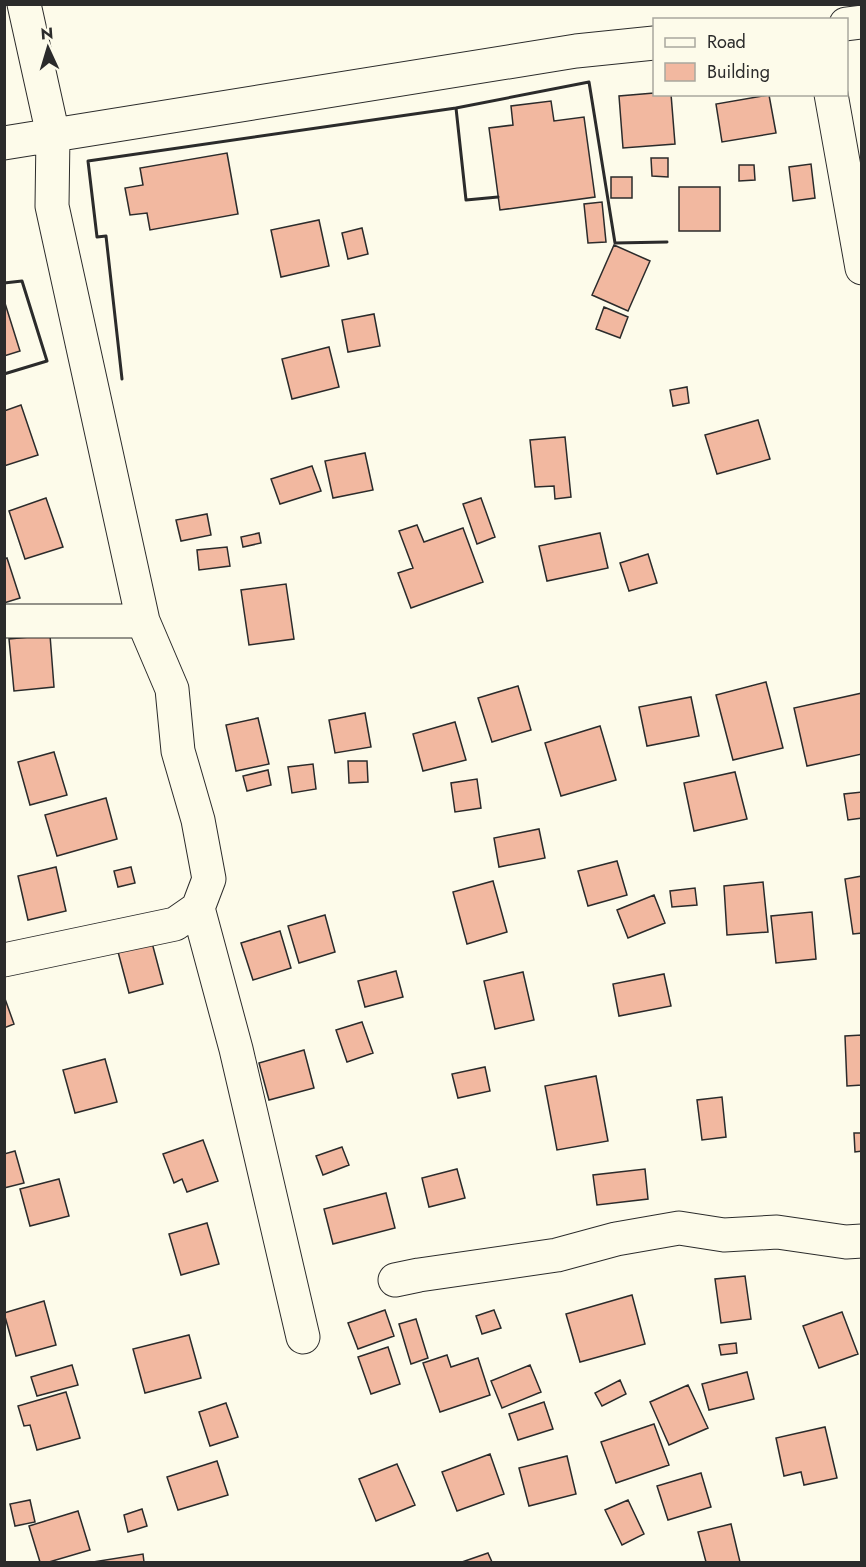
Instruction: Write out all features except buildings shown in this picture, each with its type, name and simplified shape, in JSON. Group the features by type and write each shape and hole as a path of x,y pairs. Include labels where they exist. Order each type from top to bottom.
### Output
{"street":[{"path":"4,960 175,924 198,908 209,879 198,820 178,751 172,689 143,621 52,206 53,135 24,4"},
{"path":"4,143 576,51 653,43"},
{"path":"831,96 861,268"},
{"path":"4,621 143,621"},
{"path":"198,908 238,1060 303,1337"},
{"path":"395,1280 557,1256 616,1239 679,1228 724,1235 777,1232 846,1242 861,1241"}],"wall":[{"path":"498,197 466,200 456,108 589,82 615,243 667,242"},
{"path":"122,379 106,236 97,237 88,161 456,108"},
{"path":"4,283 22,281 47,361 4,374"}]}
